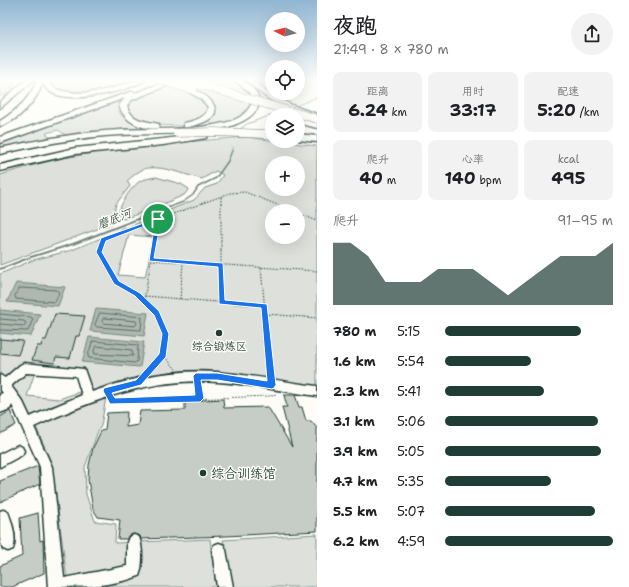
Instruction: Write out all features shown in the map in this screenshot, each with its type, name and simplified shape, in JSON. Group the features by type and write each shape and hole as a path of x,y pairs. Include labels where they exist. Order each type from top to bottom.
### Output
{"highway":[{"path":"0,115 12,107"},
{"path":"0,124 9,119 22,107"},
{"path":"0,134 75,107"},
{"path":"0,140 90,107"},
{"path":"124,107 125,114 134,121 146,125 161,127 181,126 195,123 205,118 212,111 212,107"},
{"path":"0,168 75,151 163,142 204,136 229,128 249,114 254,107"},
{"path":"270,107 316,120"},
{"path":"279,107 316,120"},
{"path":"292,107 316,120"},
{"path":"0,151 55,140 104,134 214,127 231,124 249,114"},
{"path":"305,119 316,120"},
{"path":"0,157 89,140 177,133 214,132 265,134"},
{"path":"0,164 100,142 177,133"},
{"path":"305,138 317,140"}],"street":[{"path":"88,398 80,372 24,368 4,396 19,406 46,468 56,587 134,572 134,542"},
{"path":"27,424 107,391 158,378 184,376 217,377 274,390 317,391"},
{"path":"0,461 18,451"},
{"path":"0,518 3,516 8,544"},
{"path":"219,550 226,587"}],"path":[{"path":"139,383 163,355 165,334 157,313 138,295 117,283 99,252 103,240 230,193 245,192 275,204"},
{"path":"221,196 221,303"},
{"path":"305,216 317,221"},
{"path":"144,301 158,219"},
{"path":"151,260 317,271"},
{"path":"180,299 184,262"},
{"path":"107,391 113,402 270,396 274,390 261,268"},
{"path":"145,296 264,306"},
{"path":"265,314 317,318"},
{"path":"163,355 184,376"},
{"path":"196,376 200,399"}],"shaded area":[{"path":"97,107 118,107 117,109 121,115 130,122 159,129 129,130 67,136 58,130 46,133 50,138 0,148 0,143"},
{"path":"128,107 252,107 251,111 232,122 209,127 153,125 133,117"},
{"path":"245,137 265,140 265,148 305,148 305,144 317,146 317,390 184,376 52,406 27,424 0,380 0,274 33,260 72,250 194,200 205,188 217,184 223,175 216,171 202,179 161,168 148,168 142,170 127,181 130,186 116,204 111,224 0,265 0,175 59,159 152,145","holes":["129,235 154,237 145,277 118,275","36,369 79,372 85,390 59,399 27,396"]},
{"path":"156,177 181,184 189,189 184,195 159,206 124,219 116,218 125,198 132,189 142,180"},
{"path":"106,397 101,426 85,467 86,494 95,521 116,524 115,543 210,539 216,587 68,587 52,464 36,427 54,416"},
{"path":"317,534 317,587 233,587 223,540"}],"water":[{"path":"16,283 65,287 58,306 7,302"},
{"path":"96,309 148,313 144,336 90,331"},
{"path":"0,310 40,314 31,336 0,333"},
{"path":"89,337 144,342 140,367 82,362"}],"building":[{"path":"55,314 85,316 79,336 76,336 70,358 56,357 54,363 32,360 37,346 41,346 43,340 46,340"},
{"path":"0,339 23,341 18,355 0,353"},
{"name":"综合训练馆","path":"284,395 295,395 299,407 302,407 306,421 311,421 317,428 317,531 141,539 140,536 133,534 128,536 127,539 118,539 120,520 98,517 93,509 88,480 89,465 93,448 101,431 105,429 107,413 127,412 126,427 138,425 140,411 185,410 185,401 223,399 224,408 268,407 292,447 282,407 287,407"},
{"path":"10,411 16,425 0,434 0,417"},
{"path":"38,466 40,484 0,502 0,481"},
{"path":"38,513 40,541 43,540 44,573 12,587 0,587 0,566 22,556 20,518"}],"waterway":[{"name":"磨底河","path":"239,130 247,124 265,117"},
{"name":"磨底河","path":"146,216 183,202 193,195 198,187 216,178 228,161 233,148"},
{"name":"磨底河","path":"0,269 31,257 73,244 148,215"}],"place":[{"name":"综合锻炼区","path":"219,333"},
{"name":"综合训练馆","path":"203,473"}],"route":[{"path":"158,219 151,260 221,265 221,303 264,306 272,385 217,377 196,376 200,398 113,402 107,391 139,383 163,355 165,334 157,313 138,295 117,283 99,252 103,240 158,219"}]}
